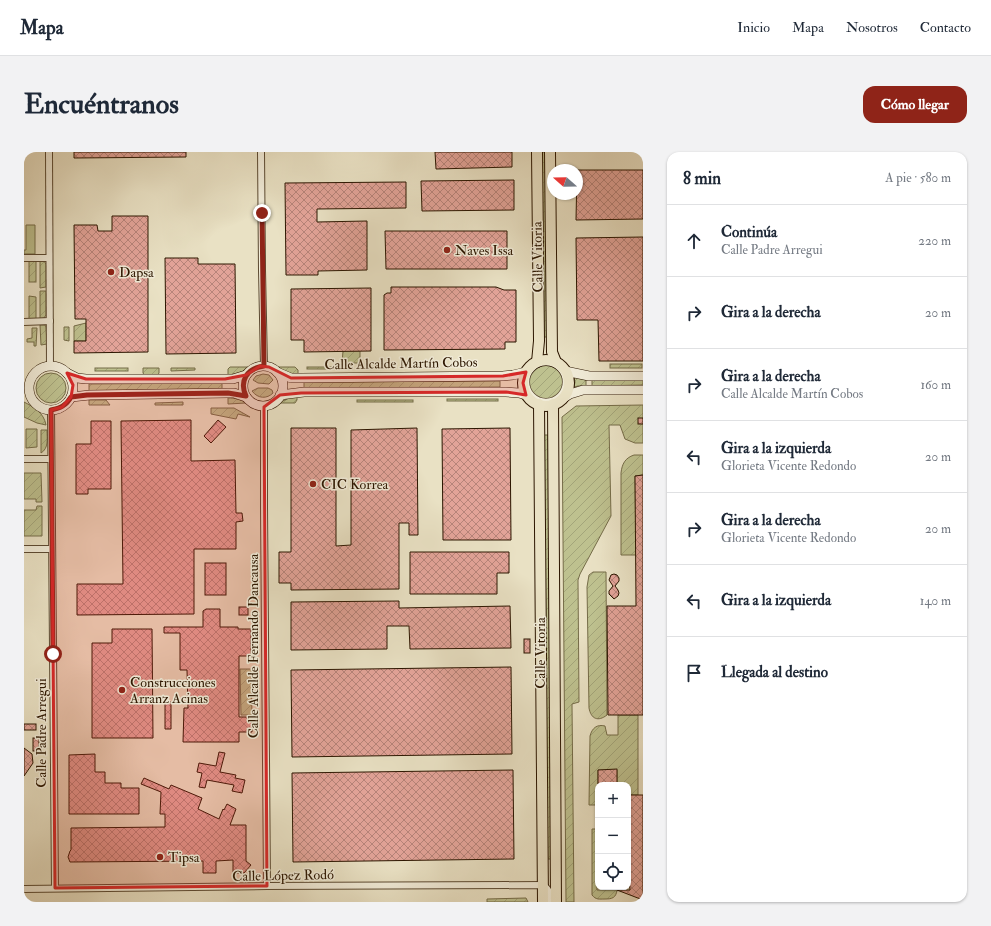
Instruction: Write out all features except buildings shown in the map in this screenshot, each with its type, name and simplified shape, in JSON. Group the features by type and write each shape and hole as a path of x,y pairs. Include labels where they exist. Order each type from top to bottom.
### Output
{"highway":[{"name":"Calle Vitoria","path":"537,152 539,341 537,362"},
{"name":"Calle Vitoria","path":"550,152 552,352 556,362"},
{"path":"546,360 556,362 563,367 567,375 567,390 562,399 545,406 530,399 528,393 523,387 523,379 531,365 546,360"},
{"name":"Calle Vitoria","path":"539,404 543,902"},
{"name":"Calle Vitoria","path":"552,404 556,902"},
{"path":"543,885 552,875 556,867"}],"main road":[{"path":"67,373 72,380 73,390 69,401 62,407 51,410 43,408 28,398 33,376 42,368 50,366 57,366 80,379 225,379 246,375"},
{"path":"264,366 277,372 282,383 282,389 280,395 274,402 264,406 254,404 249,401 243,386 246,375 255,368 264,366"},
{"path":"565,371 589,376 643,376"},
{"name":"Calle Alcalde Martín Cobos","path":"277,372 291,378 309,378 513,376 526,372"},
{"path":"24,379 33,376"},
{"path":"562,399 570,394 583,390 643,390"},
{"name":"Calle Alcalde Martín Cobos","path":"280,395 311,392 528,393"},
{"path":"71,397 90,395 225,393 234,393 246,396"}],"street":[{"path":"49,152 50,366"},
{"path":"261,152 264,366"},
{"path":"24,258 49,258"},
{"path":"24,322 50,322"},
{"path":"548,363 562,371 565,384 563,391 556,398 550,401 540,400 528,393 527,379 531,370 536,366 548,363"},
{"name":"Calle Alcalde Fernando Dancausa","path":"264,406 267,886"},
{"name":"Calle Padre Arregui","path":"51,410 55,888"},
{"path":"24,459 51,459"},
{"path":"24,549 52,548"},
{"name":"Calle López Rodó","path":"24,889 543,885"},
{"name":"Calle Vitoria","path":"543,885 549,890 550,902"}],"highlighted area":[{"path":"260,366 269,367 291,378 503,376 526,372 523,383 526,395 506,392 301,393 280,395 264,407 267,886 55,888 51,410 62,407 71,397 73,385 67,373 86,379 225,379 246,375"}],"green space":[{"path":"542,152 546,152 547,337 543,337"},
{"path":"26,225 35,225 35,254 24,254 24,250 26,250"},
{"path":"29,261 36,261 36,282 29,282"},
{"path":"40,261 44,261 46,264 46,287 40,288"},
{"path":"40,291 46,291 46,315 44,318 40,319"},
{"path":"29,296 36,297 36,319 29,319"},
{"path":"86,323 86,341 74,341 74,326"},
{"path":"40,325 45,325 46,327 47,344 41,345"},
{"path":"64,327 69,327 69,341 64,340"},
{"path":"32,328 37,328 36,346 34,346 34,342 27,342 27,339 32,338"},
{"path":"343,351 360,351 360,363 342,363"},
{"path":"546,364 556,367 561,372 564,382 561,392 556,397 546,400 536,397 531,392 528,382 531,372 536,367"},
{"path":"610,364 642,364 642,368 610,368"},
{"path":"230,367 249,367 240,372 228,375 228,369"},
{"path":"278,367 295,367 298,370 298,374 292,374"},
{"path":"307,367 352,367 352,369 307,369"},
{"path":"95,368 128,368 128,371 95,371"},
{"path":"143,368 159,368 159,373 157,376 145,376 143,373"},
{"path":"171,368 195,368 195,370 171,371"},
{"path":"51,373 57,374 65,382 65,394 57,402 51,403 45,402 37,394 36,388 37,382 45,374"},
{"path":"263,374 269,375 273,380 269,384 258,383 253,380 256,376"},
{"path":"574,377 586,380 586,386 574,387"},
{"path":"592,380 643,380 643,385 592,386"},
{"path":"500,381 500,387 304,388 304,382"},
{"path":"222,383 222,389 89,391 89,384"},
{"path":"258,388 268,388 272,390 273,393 265,397 257,396 252,391"},
{"path":"297,396 295,403 279,403 289,398"},
{"path":"228,398 237,399 246,403 228,404"},
{"path":"447,399 498,399 498,401 447,401"},
{"path":"89,400 106,400 110,405 89,405"},
{"path":"357,400 413,400 413,402 357,402"},
{"path":"24,402 35,408 41,414 46,425 24,417"},
{"path":"183,402 183,405 155,405 155,403"},
{"path":"643,405 643,443 635,443 625,439 620,425 609,425 611,516 578,580 579,702 572,704 574,902 566,902 562,417 576,406"},
{"path":"211,408 234,408 250,417 238,414 236,419 211,414"},
{"path":"26,429 37,429 37,447 26,448"},
{"path":"41,430 47,430 47,440 45,449 41,453"},
{"path":"544,435 548,435 551,859 547,859"},
{"path":"634,455 643,455 643,475 635,476 636,555 621,555 621,473 624,462"},
{"path":"24,473 41,473 42,502 36,502 36,499 24,499"},
{"path":"37,506 42,506 42,536 24,536 24,510 36,510"},
{"path":"593,572 606,572 607,715 598,719 591,715 589,708 587,587 589,575"},
{"path":"240,669 251,669 252,715 241,715"},
{"path":"618,715 638,715 638,795 631,795 631,782 617,782 617,770 598,770 598,782 595,782 595,805 589,805 591,733 595,727 605,726 607,735 618,735"},
{"path":"592,829 595,829 595,890 617,890 615,896 607,899 598,899 592,895"},
{"path":"526,898 528,902 487,902 487,899"}],"place":[{"name":"Naves Issa","path":"447,250"},
{"name":"Dapsa","path":"111,272"},
{"name":"CIC Korrea","path":"313,484"},
{"name":"Construcciones Arranz Acinas","path":"122,690"},
{"name":"Tipsa","path":"160,857"}],"route":[{"path":"53,654 51,410 58,409 66,405 71,397 87,395 234,393 246,396 243,386 246,375 255,368 264,366 262,213"}]}
